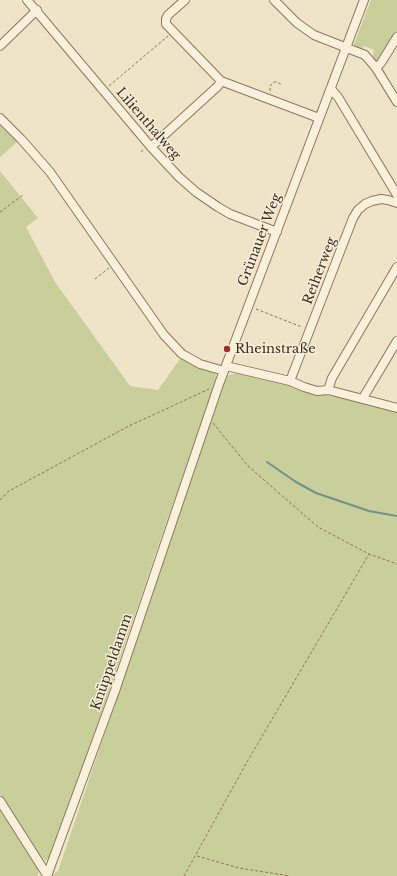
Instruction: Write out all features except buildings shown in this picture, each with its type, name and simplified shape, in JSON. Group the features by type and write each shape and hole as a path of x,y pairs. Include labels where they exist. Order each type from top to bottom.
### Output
{"street":[{"name":"Lilienthalweg","path":"27,0 151,147 174,172 196,192 211,203 230,214 277,232"},
{"path":"185,0 168,15 166,24 221,81 319,118"},
{"path":"274,0 297,23 314,34 365,55 376,68 397,102"},
{"name":"Grünauer Weg","path":"225,368 364,0"},
{"path":"0,46 37,10"},
{"path":"376,68 381,63 397,37"},
{"path":"151,147 218,86 221,81"},
{"path":"331,89 338,97 397,195"},
{"path":"0,118 50,172 164,335 182,354 200,364 290,381 304,388 317,391 328,390 397,408"},
{"name":"Reiherweg","path":"290,381 353,218 358,210 365,204 381,199 397,203"},
{"path":"328,390 332,378 397,267"},
{"path":"363,398 397,341"},
{"name":"Knüppeldamm","path":"47,876 52,866 116,688 225,368"},
{"name":"Knüppeldamm","path":"0,801 47,876"}],"path":[{"path":"104,91 173,32"},
{"path":"274,95 269,88 272,83 277,82 282,85"},
{"path":"0,212 23,195"},
{"path":"95,279 115,264"},
{"path":"248,306 310,330"},
{"path":"0,500 9,491 127,427 219,384"},
{"path":"208,417 248,466 318,527 369,554 397,564"},
{"path":"184,876 247,762 369,554"},
{"path":"196,856 239,868 290,876"}],"green space":[{"path":"371,0 397,0 397,33 381,59 377,61 372,58 374,50 364,46 362,50 357,49 354,44"},
{"path":"0,123 18,141 0,157"},
{"path":"0,171 38,218 26,227 55,282 130,386 158,390 182,356 214,372 218,379 166,523 53,856 46,861 41,857 0,794"},
{"path":"237,373 285,384 302,391 348,399 397,411 397,876 51,876 58,871 226,376"},
{"path":"0,805 38,864 38,876 0,876"}],"waterway":[{"path":"267,462 296,482 316,493 369,511 397,516"}],"place":[{"name":"Rheinstraße","path":"227,349"}]}
